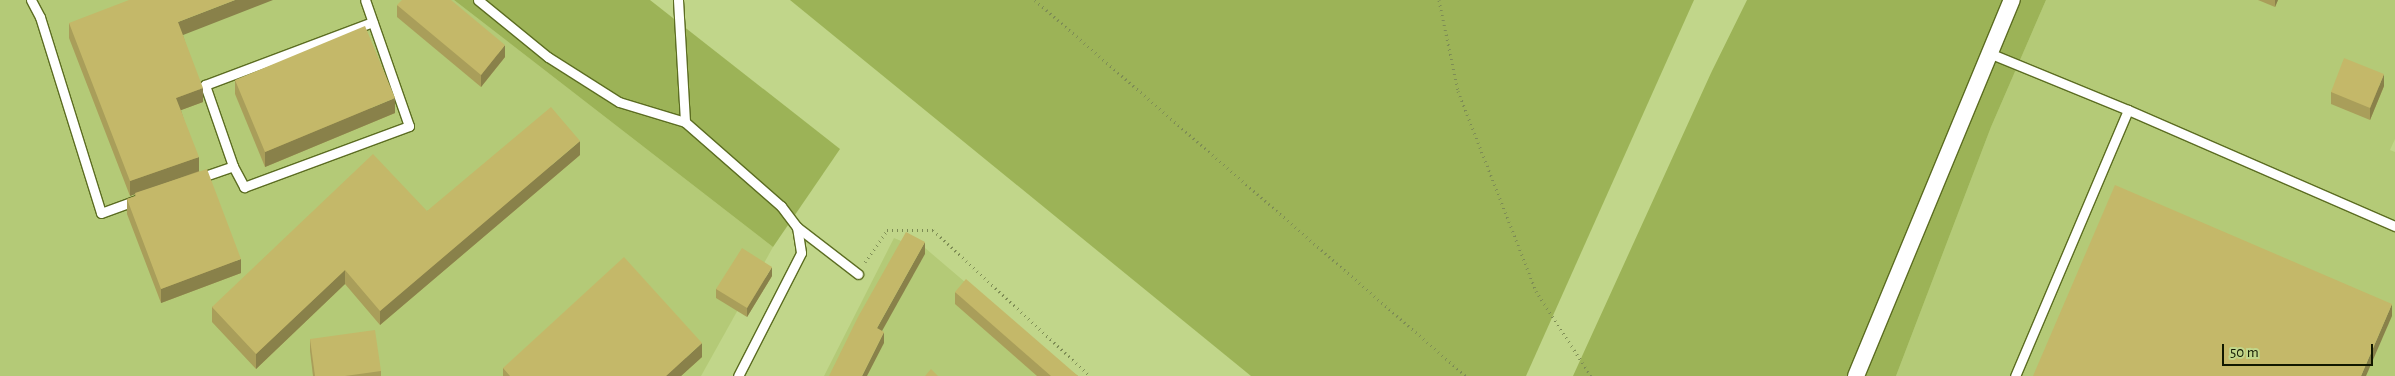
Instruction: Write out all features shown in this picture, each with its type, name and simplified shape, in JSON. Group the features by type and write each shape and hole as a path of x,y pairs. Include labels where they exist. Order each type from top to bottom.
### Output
{"street":[{"path":"1856,376 2012,0"}],"lane":[{"path":"31,0 40,18 101,213 148,196"},
{"path":"366,0 374,22 410,126 244,187 233,166 206,85 374,22"},
{"path":"478,0 548,57 619,102 685,122 781,206 797,227 858,274"},
{"path":"678,0 685,122"},
{"path":"1989,53 2128,110 2395,226"},
{"path":"2015,376 2128,110"},
{"path":"186,183 233,166"},
{"path":"738,376 801,253 797,227"},
{"path":"745,361 746,376"}],"path":[{"path":"1035,0 1466,376"},
{"path":"1439,0 1458,91 1536,290 1591,376"},
{"path":"858,274 887,230 933,230 1090,376"}],"shaded area":[{"path":"0,0 454,0 773,247 701,376 0,376"},
{"path":"454,0 650,0 840,149 773,247"},
{"path":"790,0 1694,0 1526,376 1251,376"},
{"path":"1747,0 2046,0 1991,127 1896,376 1573,376 1711,73"},
{"path":"2046,0 2395,0 2395,139 2390,150 2395,152 2395,376 1896,376 1991,127"},
{"path":"894,238 906,243 918,242 1075,376 824,376"}],"building":[{"path":"129,0 235,0 178,22 203,88 176,98 199,157 130,181 69,23"},
{"path":"402,0 451,0 505,45 481,75 397,5"},
{"path":"365,26 395,98 265,152 235,80"},
{"path":"2344,58 2384,74 2370,108 2331,92"},
{"path":"551,107 580,141 380,311 345,270 256,354 212,307 373,154 427,211"},
{"path":"207,169 241,259 161,289 127,199 136,196 135,193"},
{"path":"2115,185 2392,304 2361,376 2033,376"},
{"path":"906,232 925,242 877,328 884,332 862,376 829,376 858,317"},
{"path":"742,248 772,267 747,308 716,289"},
{"path":"624,257 702,343 666,376 510,376 503,368"},
{"path":"966,279 1078,376 1051,376 955,292"},
{"path":"375,330 381,371 345,376 315,376 310,339"},
{"path":"931,369 938,376 925,376"}]}
